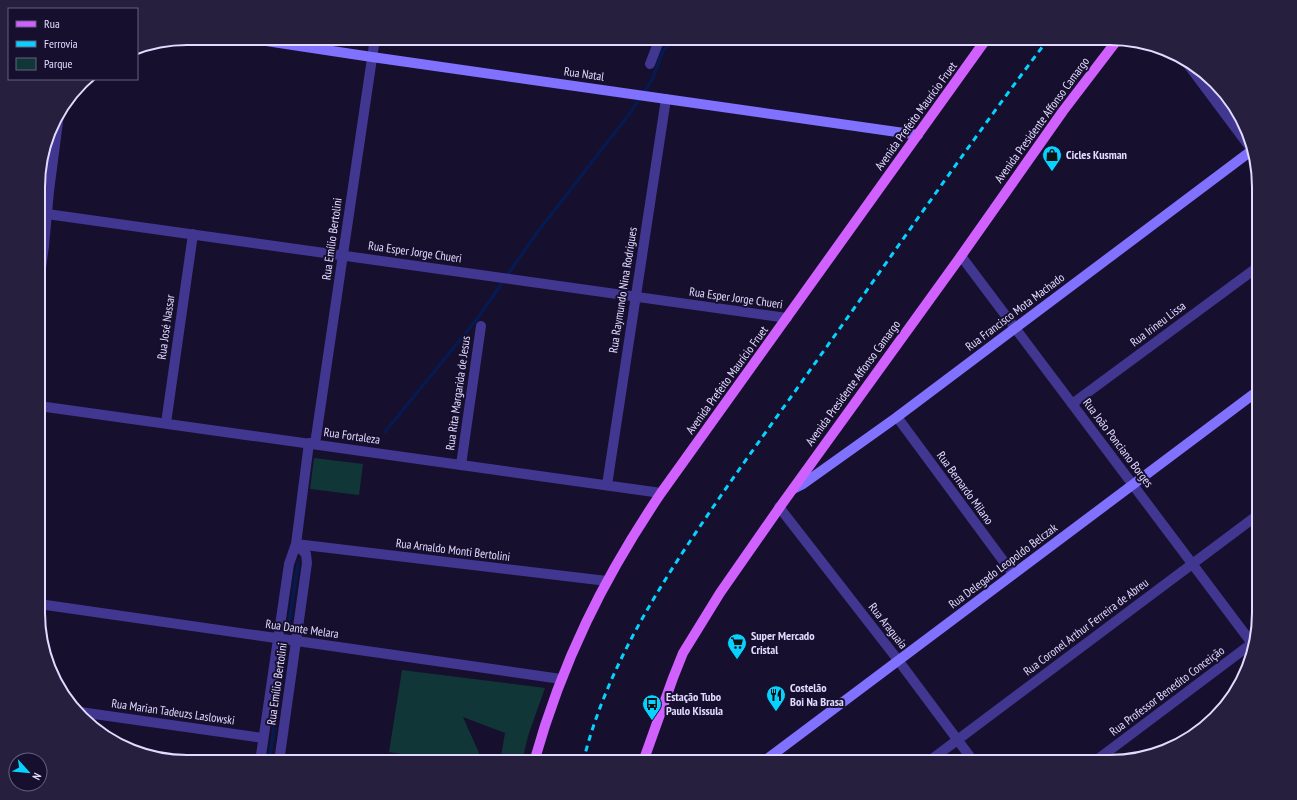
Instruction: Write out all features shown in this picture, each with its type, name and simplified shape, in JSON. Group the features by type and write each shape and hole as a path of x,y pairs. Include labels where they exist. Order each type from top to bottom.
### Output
{"main road":[{"name":"Avenida Prefeito Maurício Fruet","path":"536,755 561,679 581,632 606,581 631,538 661,493 983,45"},
{"name":"Avenida Presidente Affonso Camargo","path":"646,755 676,671 689,642 720,593 779,507 961,256 1083,84 1113,45"}],"street":[{"name":"Rua Natal","path":"292,45 918,135"},
{"name":"Rua Emílio Bertolini","path":"261,755 289,560 296,544 343,255 374,45"},
{"path":"650,64 657,45"},
{"path":"1194,73 1243,138"},
{"name":"Rua Raymundo Nina Rodrigues","path":"607,486 666,99"},
{"path":"45,200 56,133"},
{"name":"Rua Francisco Mota Machado","path":"792,489 804,484 897,417 1248,153"},
{"name":"Rua Esper Jorge Chueri","path":"45,212 787,318"},
{"name":"Rua José Nassar","path":"166,423 193,234"},
{"name":"Rua João Ponciano Borges","path":"961,256 1250,638"},
{"name":"Rua Irineu Lissa","path":"1072,404 1252,271"},
{"name":"Rua Rita Margarida de Jesus","path":"460,465 481,326"},
{"name":"Rua Delegado Leopoldo Belczak","path":"772,755 1252,395"},
{"name":"Rua Fortaleza","path":"45,407 661,493"},
{"name":"Rua Bernardo Milano","path":"897,417 1013,574"},
{"name":"Rua Araguaia","path":"779,507 898,660 969,755"},
{"name":"Rua Coronel Arthur Ferreira de Abreu","path":"937,755 1252,519"},
{"name":"Rua Emílio Bertolini","path":"281,755 307,563 306,554 296,544"},
{"name":"Rua Arnaldo Monti Bertolini","path":"296,544 606,581"},
{"name":"Rua Dante Melara","path":"45,605 561,679"},
{"name":"Rua Professor Benedito Conceição","path":"1103,755 1247,649"},
{"name":"Rua Marian Tadeuzs Laslowski","path":"87,713 263,738"}],"green space":[{"path":"314,458 363,464 359,495 310,489"},
{"path":"402,670 545,688 528,736 524,755 501,755 505,733 463,717 480,755 406,755 389,752"}],"waterway":[{"path":"385,432 477,319 536,234 630,113 652,80 663,51 669,45"},
{"path":"289,623 298,564"},
{"path":"270,755 284,658"}],"railway":[{"path":"585,755 592,729 604,697 633,635 686,547 745,461 930,201 1044,45"}],"place":[{"name":"Cicles Kusman","path":"1052,172"},
{"name":"Super Mercado Cristal","path":"737,660"},
{"name":"Costelão Boi Na Brasa","path":"776,712"},
{"name":"Estação Tubo Paulo Kissula","path":"652,721"}]}
